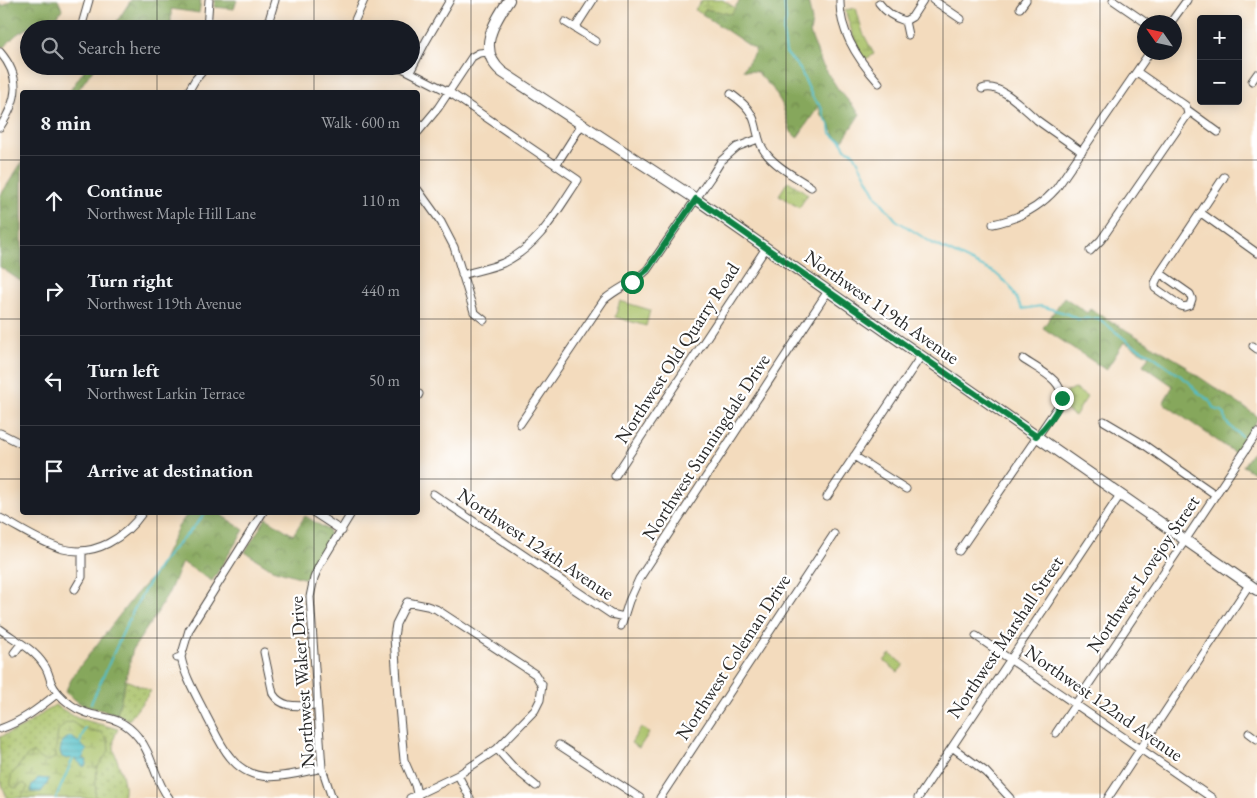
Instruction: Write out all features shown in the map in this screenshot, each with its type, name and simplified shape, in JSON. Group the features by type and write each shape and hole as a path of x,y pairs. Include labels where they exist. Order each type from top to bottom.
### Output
{"street":[{"path":"83,20 89,0"},
{"path":"208,20 209,0"},
{"path":"269,20 275,0"},
{"path":"355,20 364,0"},
{"path":"420,53 438,18 450,0"},
{"path":"420,130 431,118 472,56 489,52 489,40 492,29 509,0"},
{"path":"575,28 593,0"},
{"path":"840,0 842,18 850,41 860,60 879,83"},
{"path":"879,3 885,10 905,21 912,17 923,0"},
{"path":"933,0 961,19"},
{"path":"1020,8 1026,0"},
{"path":"1113,0 1137,16"},
{"path":"1176,15 1187,0"},
{"path":"905,21 908,35"},
{"path":"565,22 596,42"},
{"path":"0,52 8,62 13,73 15,96 9,114 0,127"},
{"name":"Northwest 119th Avenue","path":"489,52 492,61 502,72 696,199 1253,588"},
{"path":"993,224 1022,215 1050,196 1145,60"},
{"path":"1137,72 1186,106 1189,111 1218,132"},
{"path":"1252,81 1257,74"},
{"path":"189,90 199,75"},
{"path":"416,75 449,92 578,180 536,240 519,254 503,263 462,275"},
{"path":"982,89 991,88 1006,94 1082,152"},
{"path":"731,94 749,110 756,124 758,139 765,153 774,162 811,187"},
{"path":"1090,251 1101,240 1187,117 1189,111"},
{"path":"556,165 582,124"},
{"path":"520,424 604,300 639,278 647,270 724,157 737,147 758,139"},
{"path":"1160,274 1190,294 1192,299 1190,305 1187,307 1181,306 1158,291 1154,283 1224,177"},
{"path":"420,193 441,222 454,247 474,312 484,320"},
{"path":"1201,213 1257,252"},
{"name":"Northwest Old Quarry Road","path":"615,476 766,248"},
{"name":"Northwest Sunningdale Drive","path":"621,626 631,594 639,578 828,291"},
{"path":"827,497 921,356"},
{"path":"959,551 1059,405 1062,393 1058,383 1023,359"},
{"path":"1104,421 1143,444 1216,495"},
{"path":"0,433 20,443"},
{"name":"Northwest Lovejoy Street","path":"1056,733 1257,433"},
{"path":"854,456 906,490"},
{"name":"Northwest 124th Avenue","path":"433,494 611,614 624,618"},
{"name":"Northwest Marshall Street","path":"918,798 1120,495"},
{"path":"0,518 49,544 64,549 82,551 111,543 130,529 141,515"},
{"path":"261,515 189,630 179,657 187,677 225,750 238,766 248,772 271,778 322,768"},
{"path":"318,515 342,531"},
{"name":"Northwest Waker Drive","path":"332,798 322,768 310,597 319,566 350,515"},
{"name":"Northwest Coleman Drive","path":"660,798 834,534"},
{"path":"75,589 82,577 82,551"},
{"path":"1108,798 1253,588"},
{"path":"407,602 436,609 535,674 541,684 540,700 536,710 497,749 458,775 415,797 415,785 404,760 394,637 396,624 407,602"},
{"path":"0,629 35,654 44,664 58,693 73,706 81,711 118,720 133,731 144,746 156,777 169,798"},
{"name":"Northwest 122nd Avenue","path":"976,636 1212,798"},
{"path":"14,653 21,644"},
{"path":"264,652 273,694 276,699 290,706 317,705"},
{"path":"0,729 28,716 58,693"},
{"path":"1249,733 1257,739"},
{"path":"560,745 640,798"},
{"path":"952,747 986,772 1010,798"},
{"path":"497,749 514,768 536,786"},
{"path":"458,775 470,798"}],"green space":[{"path":"12,0 58,0 62,9 55,20 20,20 20,32 4,48 0,45 0,4 3,6"},
{"path":"131,0 201,0 199,13 171,9 171,20 118,20"},
{"path":"215,0 237,0 234,9 214,7"},
{"path":"702,0 723,0 735,8 731,14 706,9 702,14 695,10"},
{"path":"740,0 808,0 812,21 810,33 821,62 838,89 860,114 843,140 836,137 829,123 821,116 819,106 797,138 791,132 782,104 773,89 757,72 743,70 756,50 702,14 705,9 731,13"},
{"path":"856,8 863,33 874,54 864,60 855,42 845,10"},
{"path":"81,75 89,75 78,90 70,90"},
{"path":"20,165 20,281 0,267 0,196"},
{"path":"788,181 808,194 799,208 779,195"},
{"path":"1064,297 1087,313 1090,309 1187,366 1186,368 1257,416 1257,420 1235,453 1163,403 1173,386 1143,365 1149,356 1124,342 1106,370 1043,328"},
{"path":"620,301 650,310 646,326 615,317"},
{"path":"1075,389 1087,397 1075,416 1063,408 1067,398 1066,391"},
{"path":"1257,446 1257,475 1243,466"},
{"path":"187,515 221,515 244,530 212,581 182,562 169,592 133,649 117,714 82,705 65,692 74,674 136,594 152,577 163,560 178,527"},
{"path":"305,516 328,530 330,535 306,579 272,569 245,552 266,518 293,535"},
{"path":"890,654 904,665 898,672 884,661"},
{"path":"126,680 151,691 129,720 117,714"},
{"path":"55,705 77,718 118,729 114,738 114,746 123,779 123,798 7,798 0,780 0,737 23,727"},
{"path":"72,722 81,728 101,732 108,740 109,751 97,768 95,798 21,798 28,787 24,783 15,788 11,786 11,775 26,757 33,753 46,761 55,757 58,731 66,723"},
{"path":"641,727 649,733 639,748 631,743"}],"water":[{"path":"71,736 87,750 82,759 87,760 84,767 74,759 62,757 60,752 62,741"},
{"path":"38,778 49,779 41,792 31,792 31,787"}],"waterway":[{"path":"784,0 786,20 783,32 786,53 800,69 813,98 821,107 830,126 831,133 841,140 845,149 853,152 877,197 896,220 932,243 995,273 1010,286 1022,309 1041,306 1078,319 1098,318 1131,344 1150,354 1189,382 1196,391 1209,400 1214,409 1222,411 1226,422 1241,436"},
{"path":"91,703 131,615 150,581 165,558 204,515"},
{"path":"79,745 85,728"},
{"path":"56,798 74,756"}],"route":[{"path":"632,282 647,270 696,199 1036,436 1043,429 1062,398"}]}
